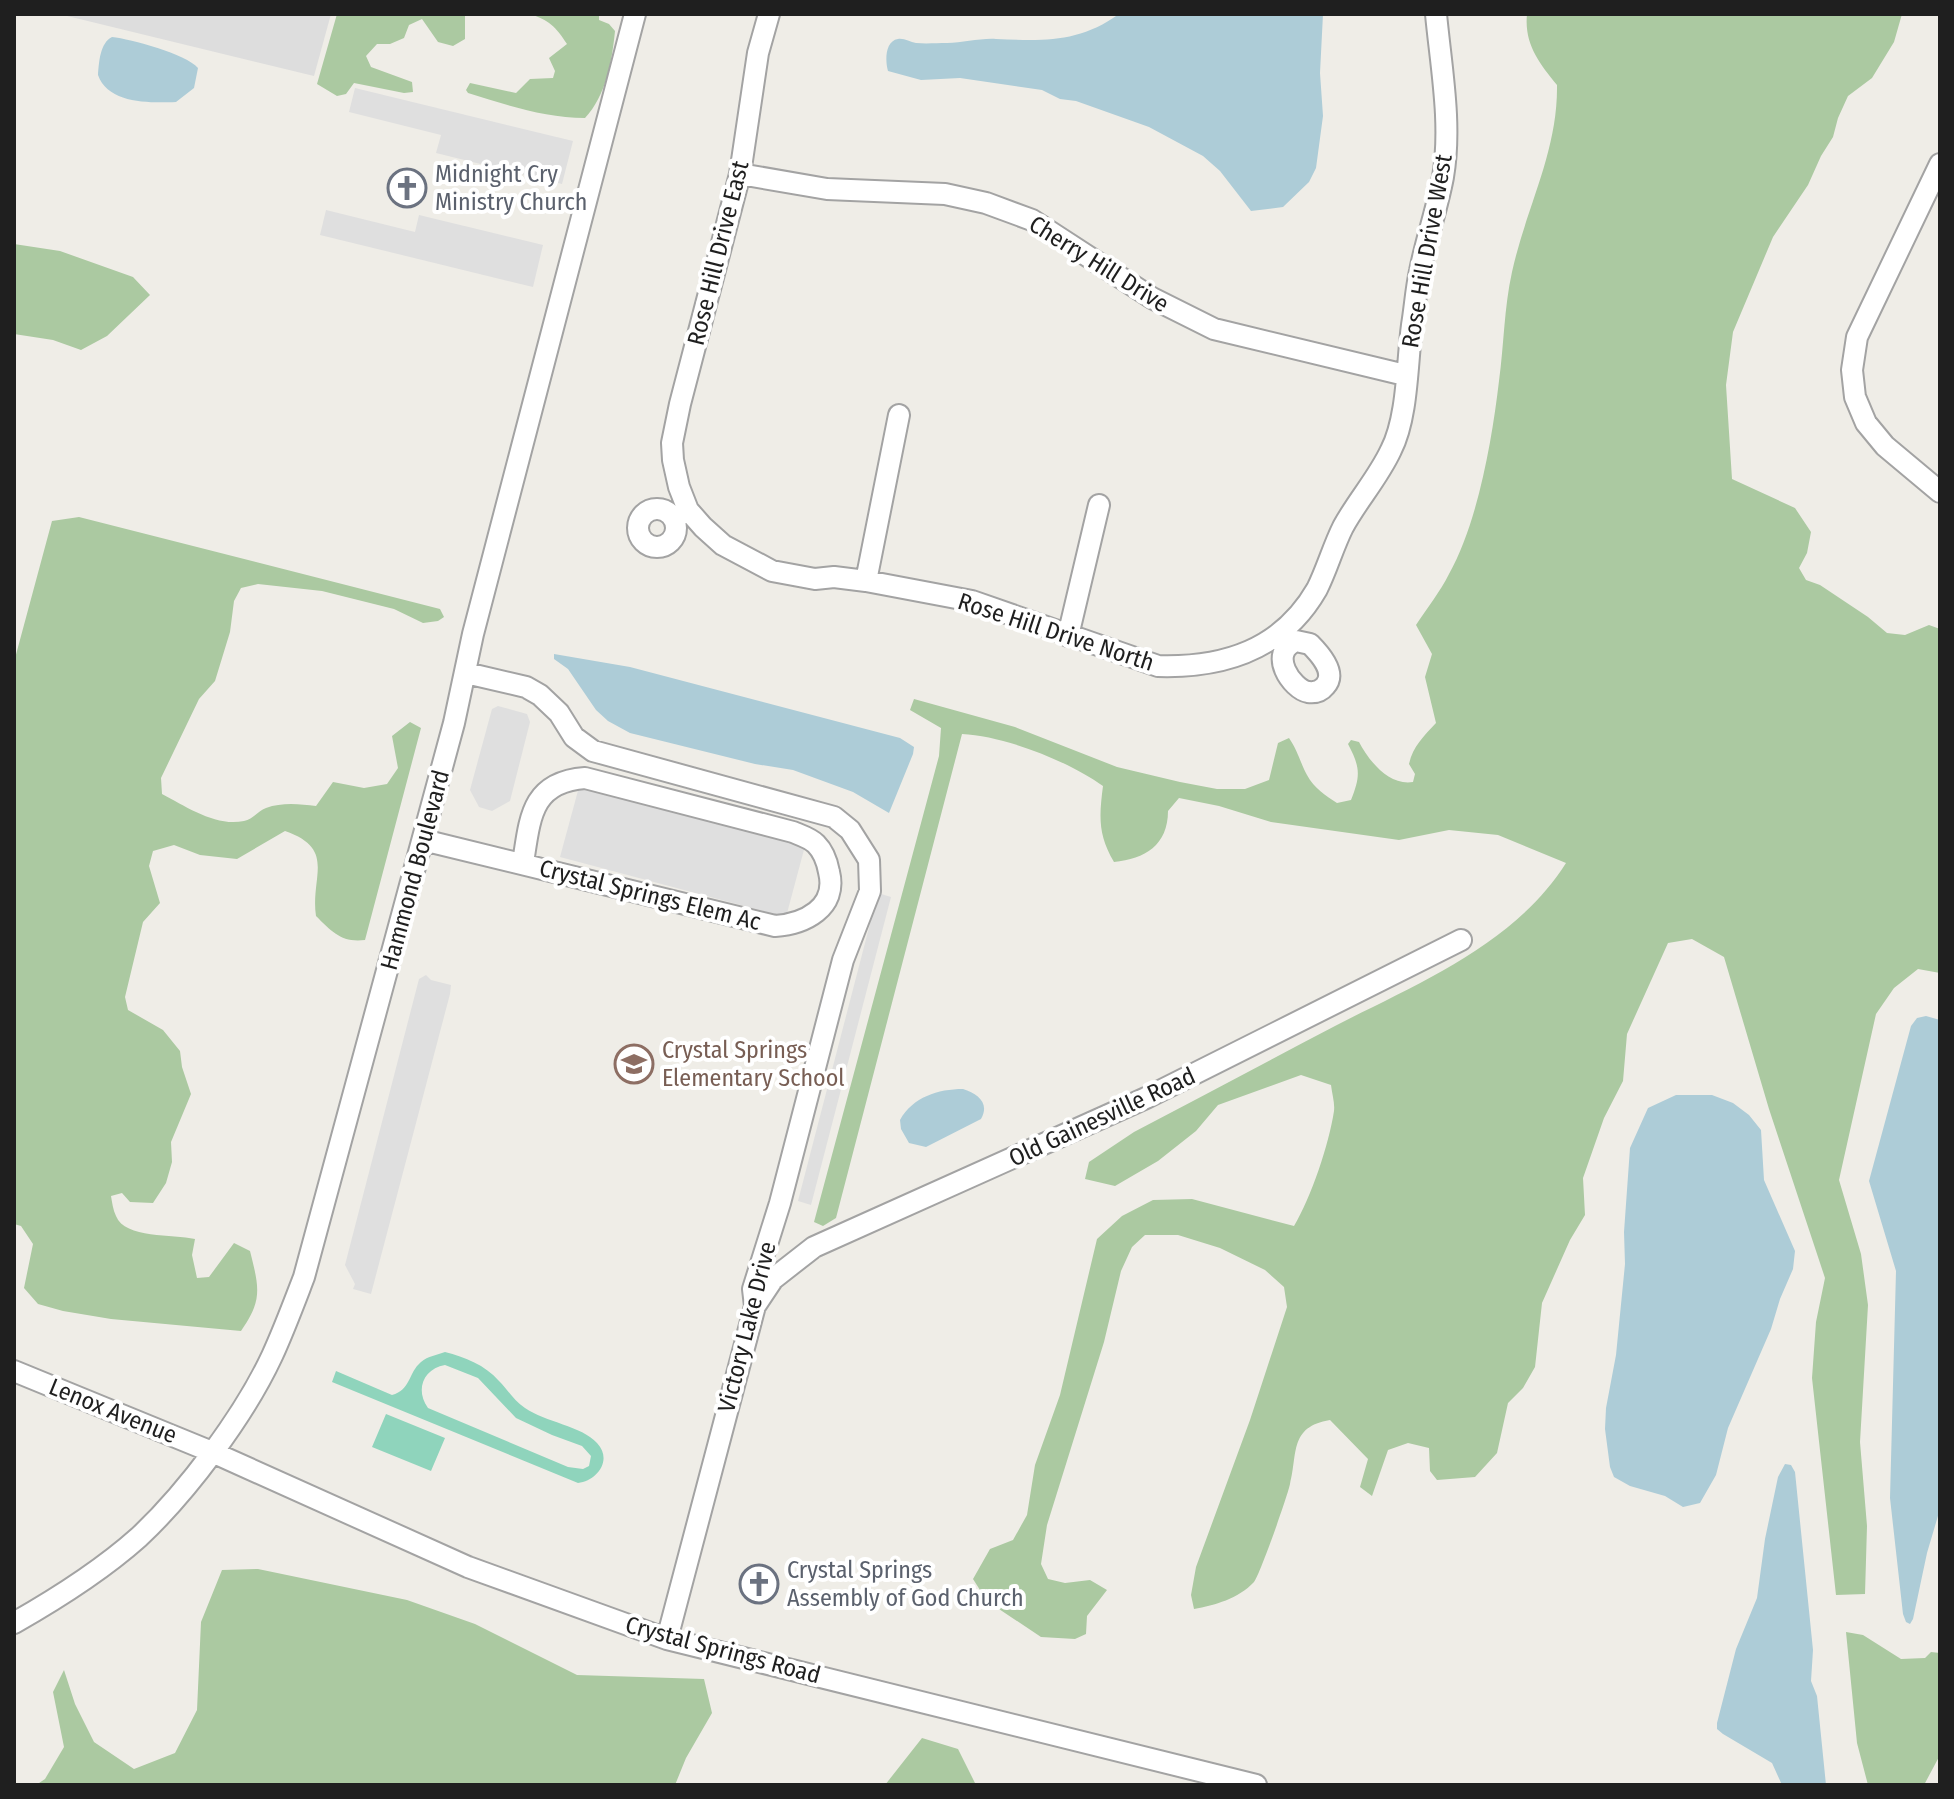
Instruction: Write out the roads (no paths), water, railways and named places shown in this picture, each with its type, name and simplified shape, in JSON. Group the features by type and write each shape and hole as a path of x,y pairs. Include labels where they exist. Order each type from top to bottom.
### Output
{"street":[{"name":"Hammond Boulevard","path":"14,1623 66,1593 138,1538 163,1512 212,1452 271,1358 304,1277 423,840 473,634 635,14"},
{"name":"Rose Hill Drive East","path":"672,443 740,174 756,66 769,14"},
{"name":"Rose Hill Drive West","path":"1373,480 1392,449 1402,409 1419,273 1443,176 1445,148 1436,14"},
{"path":"1940,164 1857,337 1852,370 1855,397 1866,423 1885,446 1940,492"},
{"name":"Cherry Hill Drive","path":"740,174 827,189 945,194 986,203 1032,220 1152,298 1214,329 1405,375"},
{"path":"866,581 899,415"},
{"name":"Rose Hill Drive North","path":"672,443 681,514 703,527 723,545 765,568 815,579 834,577 866,581 972,601 1158,666 1207,665 1286,638 1319,585 1343,527 1373,480"},
{"path":"1068,636 1099,505"},
{"name":"Victory Lake Drive","path":"466,673 526,687 540,695 559,713 574,737 593,751 834,817 850,830 869,860 870,891 843,960 780,1203 753,1289 755,1306 667,1639"},
{"name":"Crystal Springs Elem Ac","path":"423,840 775,926 796,925 815,915 824,905 831,881 825,856 815,842 793,832 585,778 563,780 551,786 533,809 523,863"},
{"name":"Old Gainesville Road","path":"755,1306 773,1279 814,1247 1146,1098 1461,940"},
{"name":"Lenox Avenue","path":"14,1371 212,1452"},
{"name":"Crystal Springs Road","path":"212,1452 468,1567 667,1639 1256,1785"}],"water":[{"path":"1119,14 1323,14 1320,73 1323,116 1316,168 1309,182 1283,207 1251,211 1220,171 1203,156 1149,127 1076,101 1060,99 1042,90 960,78 921,80 888,71 888,47 898,39 916,43 953,43 1060,38 1090,30"},
{"path":"112,37 158,48 192,63 198,68 194,88 176,102 131,100 111,92 98,75 103,48"},
{"path":"554,654 630,667 900,738 914,747 913,754 889,813 853,792 793,770 755,764 630,733 596,710 568,669 554,659"},
{"path":"1926,1016 1940,1020 1940,1509 1910,1624 1903,1614 1890,1498 1896,1271 1869,1181 1911,1026 1917,1018"},
{"path":"963,1089 981,1100 984,1108 981,1119 926,1147 909,1143 900,1120 912,1105 936,1093"},
{"path":"1676,1095 1712,1095 1733,1103 1749,1115 1761,1130 1764,1180 1795,1251 1793,1269 1771,1329 1728,1428 1716,1475 1700,1503 1683,1507 1665,1496 1630,1486 1614,1477 1605,1429 1625,1264 1630,1148 1648,1108"},
{"path":"1785,1464 1791,1465 1795,1472 1813,1650 1811,1681 1817,1696 1826,1785 1782,1785 1772,1763 1717,1729 1736,1649 1757,1598 1765,1539 1778,1477"}],"place":[{"name":"Midnight Cry Ministry Church","path":"407,188"},
{"name":"Crystal Springs Elementary School","path":"634,1064"},
{"name":"Crystal Springs Assembly of God Church","path":"759,1584"}]}
